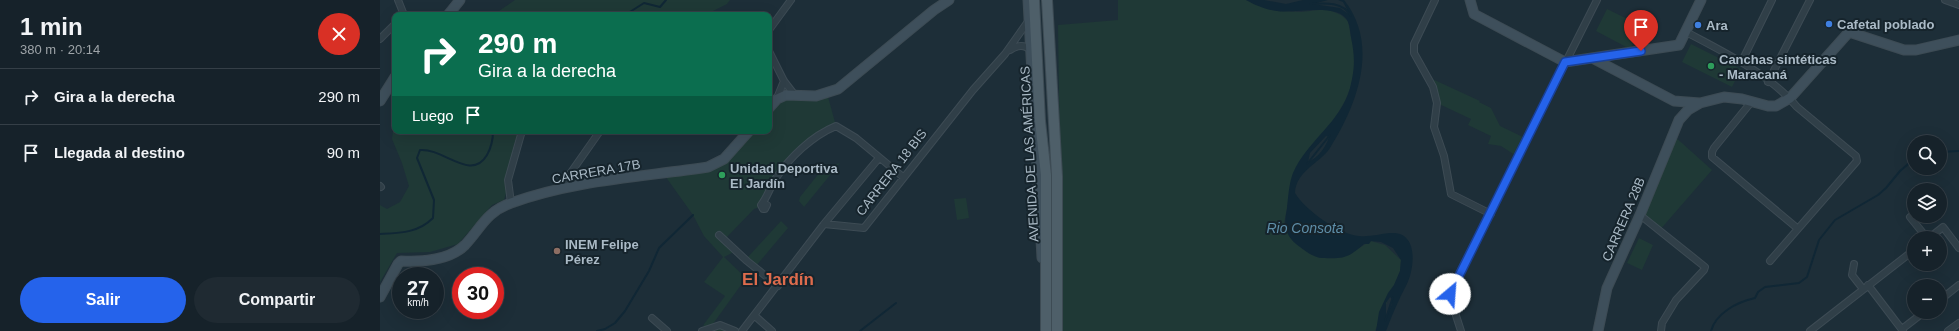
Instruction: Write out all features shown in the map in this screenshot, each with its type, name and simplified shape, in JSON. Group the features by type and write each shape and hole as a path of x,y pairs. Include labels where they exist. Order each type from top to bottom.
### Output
{"main road":[{"name":"AVENIDA DE LAS AMÉRICAS","path":"1046,3 1055,130 1058,243 1057,331"},
{"name":"AVENIDA DE LAS AMÉRICAS","path":"1034,5 1038,58 1040,121 1046,175 1046,331"},
{"path":"1038,58 1043,82 1046,126 1049,130 1055,130"}],"street":[{"path":"398,0 403,12"},
{"path":"450,12 460,0"},
{"path":"772,26 790,0"},
{"path":"777,99 794,94 816,96 838,89 934,10 949,0"},
{"path":"1028,0 1040,241 1046,281"},
{"path":"1435,0 1414,44 1414,53 1433,87 1437,102 1434,127 1444,156 1451,194 1491,214"},
{"path":"1470,0 1474,14 1565,62 1594,59 1679,45 1701,0"},
{"path":"1461,331 1450,294 1597,0"},
{"path":"1742,61 1772,0"},
{"path":"1768,82 1810,0"},
{"path":"1945,0 1959,5"},
{"name":"CARRERA 18 BIS","path":"824,224 864,228 973,90 1005,54 1029,21 1034,5"},
{"path":"380,39 392,27"},
{"path":"1686,32 1742,61 1790,98 1797,107 1857,158 1857,161 1770,261"},
{"path":"1594,59 1674,101 1700,103 1724,97 1752,101 1768,106 1776,106 1790,98 1849,32 1904,50 1916,50 1959,40"},
{"name":"CARRERA 18 BIS","path":"1005,54 1018,46 1025,46 1030,50"},
{"path":"1030,50 1038,58"},
{"path":"772,57 784,82 794,94"},
{"path":"380,101 392,82"},
{"path":"772,105 777,99 784,82"},
{"path":"1674,101 1679,120"},
{"path":"1752,101 1714,148 1712,157 1798,228"},
{"name":"CARRERA 28B","path":"1598,331 1608,288 1679,120 1688,110 1700,103"},
{"path":"764,203 776,178 790,161 807,143 836,126 849,134 903,177"},
{"path":"511,203 508,180 521,134"},
{"path":"560,188 598,134"},
{"name":"CARRERA 17B","path":"380,297 398,264 402,261 442,258 453,254 464,245 484,220 500,208 511,203 560,188 708,167 724,159 746,134"},
{"path":"742,331 778,286 824,224 879,158"},
{"path":"1640,215 1705,267 1704,270 1676,300 1662,323 1661,331"},
{"path":"1915,223 1922,231"},
{"path":"1938,231 1943,227 1946,231"},
{"path":"1947,232 1959,248"},
{"path":"719,235 747,261 778,286"},
{"path":"1810,331 1907,255"},
{"path":"1854,264 1852,275 1865,287 1903,330 1916,319"},
{"path":"1947,294 1959,285"},
{"path":"755,316 772,331"},
{"path":"652,318 667,331"},
{"path":"1952,330 1959,323"},
{"path":"702,331 720,325 734,331"}],"green space":[{"path":"515,0 730,0 727,4 711,12 497,12"},
{"path":"1118,0 1246,0 1277,11 1301,12 1327,9 1341,15 1348,21 1352,42 1358,58 1350,89 1332,123 1310,148 1293,174 1284,224 1343,257 1371,241 1385,245 1401,260 1400,271 1375,331 1059,331 1060,167 1058,25 1118,20"},
{"path":"1607,9 1642,26 1630,49 1596,31"},
{"name":"Canchas sintéticas - Maracaná","path":"1691,44 1741,69 1732,87 1682,62"},
{"path":"1428,77 1480,101 1479,102 1491,108 1500,126 1527,139 1518,157 1501,146 1488,144 1491,136 1468,125 1471,119 1437,103"},
{"name":"Unidad Deportiva El Jardín","path":"827,93 836,126 807,143 776,178 761,207 754,209 726,238 736,251 724,257 746,278 710,328 715,325 735,331 702,331 704,324 725,296 704,282 723,257 704,236 693,215 663,173 716,164 746,134 772,134 772,105 777,99"},
{"path":"393,134 523,134 504,200 492,205 458,244 430,252 397,253 380,282 380,205 387,209 400,202 409,186 402,163 392,139"},
{"path":"1673,135 1712,170 1659,231 1640,215"},
{"path":"840,163 804,207 799,201 800,197 824,167"},
{"path":"966,198 969,218 957,220 954,199"},
{"path":"781,221 788,228 756,266 747,258"},
{"path":"1639,238 1653,245 1642,270 1627,263"}],"water":[{"name":"Rio Consota","path":"1246,0 1264,0 1286,4 1303,0 1328,0 1313,4 1340,8 1350,15 1343,2 1338,0 1344,0 1355,18 1361,36 1363,55 1361,75 1356,94 1349,113 1330,148 1299,179 1296,185 1295,193 1300,200 1315,214 1333,226 1351,235 1371,236 1398,233 1408,240 1411,245 1413,258 1411,272 1386,331 1376,331 1379,312 1400,271 1401,260 1393,248 1381,242 1371,241 1369,244 1364,244 1345,257 1319,258 1308,253 1292,240 1287,232 1285,224 1293,173 1307,151 1339,111 1346,100 1350,88 1354,68 1354,57 1349,24 1343,16 1336,12 1316,10 1285,12 1277,11","holes":["1326,136 1329,137 1324,148 1315,158 1308,162 1310,153","1390,297 1392,299 1392,304 1386,318 1386,303"]}],"waterway":[{"path":"630,12 644,3 660,7 666,0"},
{"path":"1310,4 1327,3 1338,5 1348,11 1351,16"},
{"path":"380,234 415,229 421,227 433,218 434,200 417,158 420,150 429,151 465,165 473,165 481,162 487,155 492,143 493,134"},
{"path":"1307,164 1330,135"},
{"path":"1947,152 1959,151"},
{"path":"1711,331 1717,319 1728,309 1741,302 1755,298 1758,292 1765,287 1799,283 1807,277 1819,240 1835,220 1878,195 1907,165"},
{"path":"597,331 605,329 615,323 625,311 649,271 659,248 693,215"},
{"path":"1385,321 1393,297"},
{"path":"860,331 896,303"}],"place":[{"name":"Cafetal poblado","path":"1829,24"},
{"name":"Ara","path":"1698,25"},
{"name":"Canchas sintéticas - Maracaná","path":"1711,66"},
{"name":"Unidad Deportiva El Jardín","path":"722,175"},
{"name":"INEM Felipe Pérez","path":"557,251"}],"district":[{"name":"El Jardín","path":"778,279"}],"route":[{"path":"1450,294 1491,214 1565,62 1641,51"}]}
